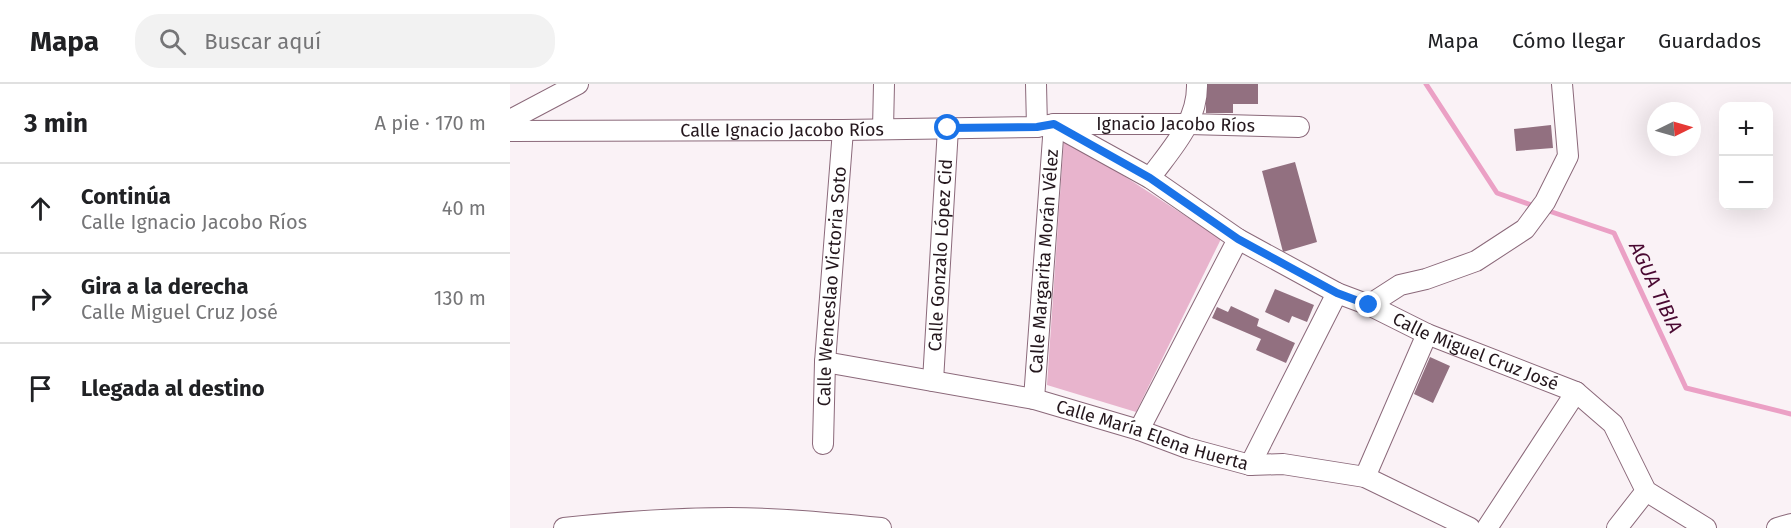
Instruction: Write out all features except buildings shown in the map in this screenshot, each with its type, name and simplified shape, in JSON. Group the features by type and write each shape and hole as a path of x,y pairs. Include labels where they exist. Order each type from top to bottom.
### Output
{"street":[{"path":"510,120 578,84"},
{"path":"883,129 884,84"},
{"name":"Calle Margarita Morán Vélez","path":"1034,399 1045,126 1036,84"},
{"path":"1150,178 1189,124 1197,98 1197,84"},
{"path":"1369,305 1400,285 1426,279 1476,261 1525,229 1545,201 1568,156 1562,84"},
{"name":"Ignacio Jacobo Ríos","path":"1045,126 1189,124 1299,127"},
{"name":"Calle Ignacio Jacobo Ríos","path":"510,131 843,130 1045,126"},
{"name":"Calle Miguel Cruz José","path":"1045,126 1150,178 1238,239 1337,293 1369,305 1427,334 1576,392 1613,424 1646,491"},
{"name":"Calle Gonzalo López Cid","path":"933,381 948,128"},
{"name":"Calle Wenceslao Victoria Soto","path":"823,444 825,362 843,130"},
{"path":"1139,430 1238,239"},
{"path":"1250,465 1337,293"},
{"path":"1365,477 1427,334"},
{"name":"Calle María Elena Huerta","path":"825,362 1034,399 1139,430 1187,448 1250,465 1283,464 1365,477 1470,528"},
{"path":"1486,528 1576,392"},
{"path":"1617,528 1646,491 1706,528"},
{"path":"564,528 605,523 825,522 881,528"},
{"path":"1777,528 1791,524"}],"shaded area":[{"path":"1064,137 1221,239 1136,412 1047,385"}],"waterway":[{"name":"AGUA TIBIA","path":"1426,84 1497,193 1537,207"},
{"name":"AGUA TIBIA","path":"1546,210 1614,233 1686,388 1791,414"}],"route":[{"path":"948,128 1037,127 1054,124 1150,178 1238,239 1337,293 1369,305"}]}
